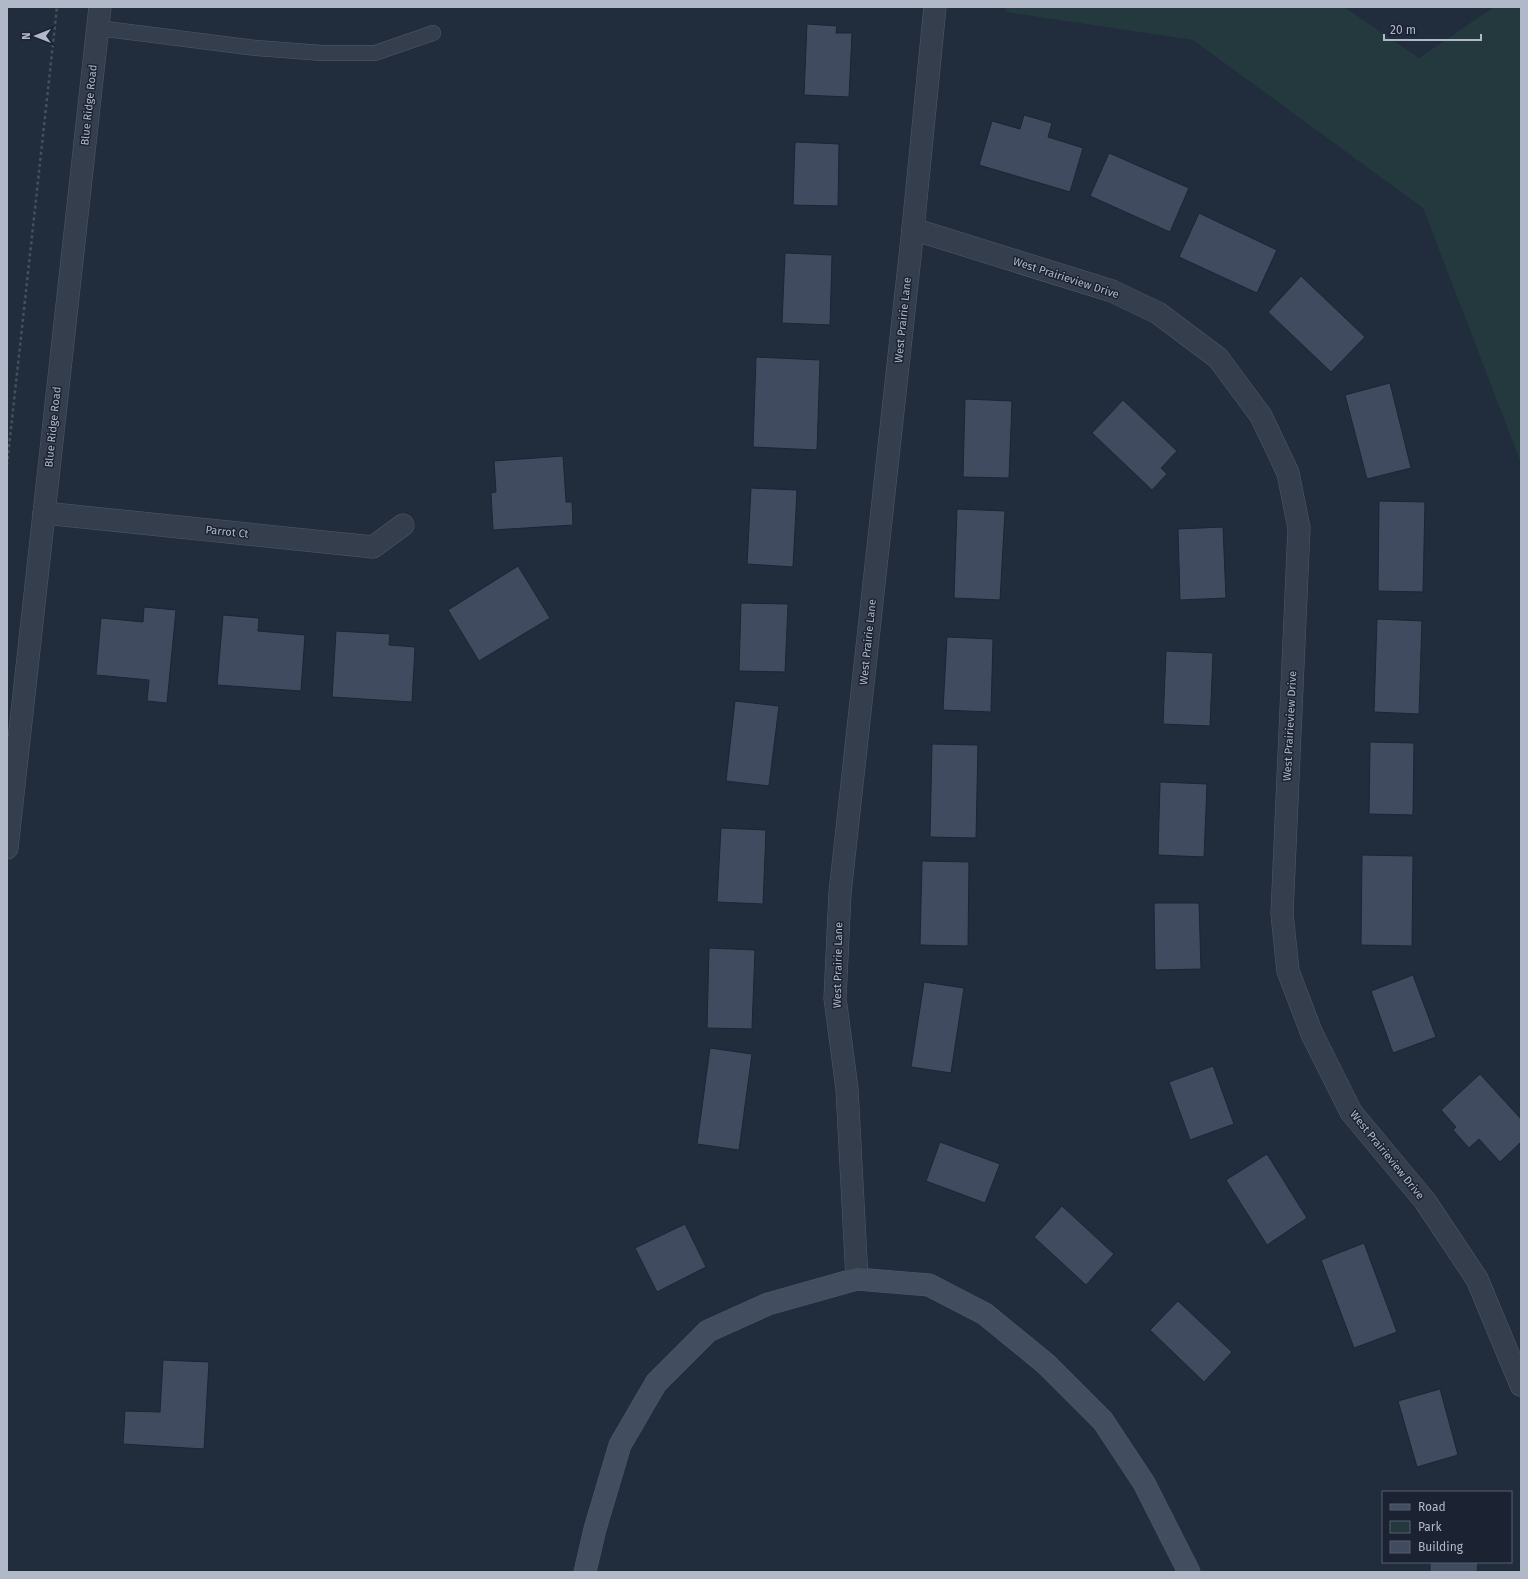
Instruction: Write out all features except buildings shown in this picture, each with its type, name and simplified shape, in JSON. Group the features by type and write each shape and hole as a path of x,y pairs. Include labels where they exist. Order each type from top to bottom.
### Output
{"street":[{"name":"West Prairie Lane","path":"857,1279 847,1089 835,998 840,893 913,229 935,7"},
{"name":"Blue Ridge Road","path":"7,848 99,17"},
{"name":"West Prairieview Drive","path":"913,229 1112,291 1158,313 1218,358 1261,416 1288,473 1299,528 1282,914 1288,971 1312,1034 1351,1112 1424,1201 1477,1278 1521,1384"},
{"name":"Parrot Ct","path":"44,513 372,547 403,525"},
{"path":"586,1572 595,1529 620,1445 656,1383 708,1331 768,1304 857,1279 929,1285 985,1314 1046,1364 1103,1421 1144,1483 1189,1572"}],"lane":[{"path":"99,17 256,48 322,54 375,53 433,32"}],"path":[{"path":"7,465 57,7"}],"green space":[{"path":"1006,7 1344,7 1419,58 1494,7 1521,7 1521,463 1423,208 1193,40 1006,12"}]}
